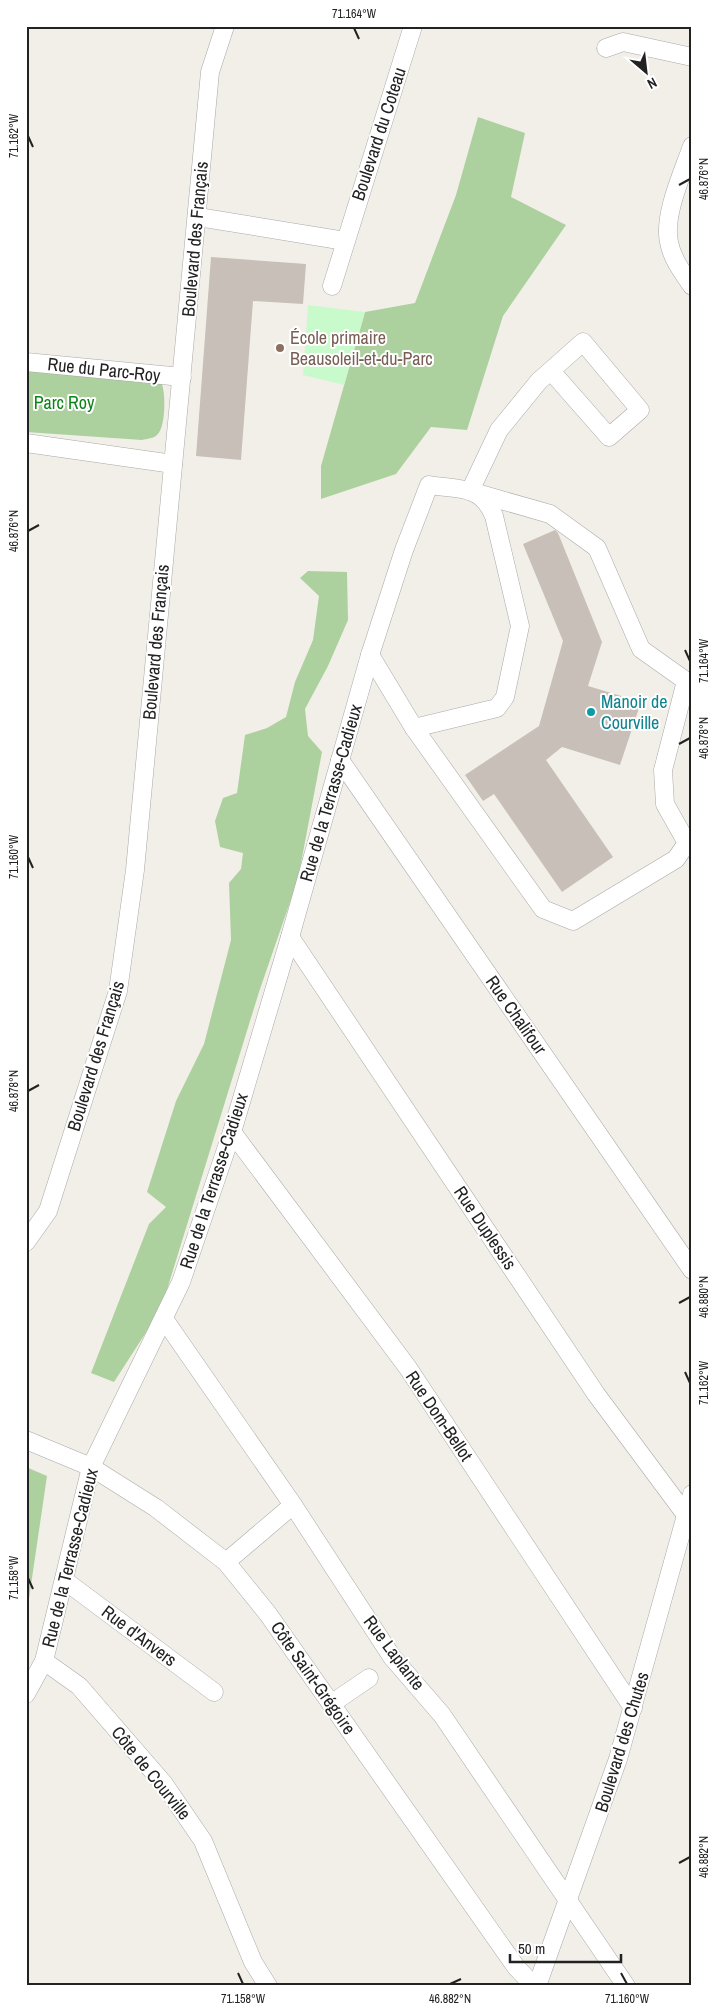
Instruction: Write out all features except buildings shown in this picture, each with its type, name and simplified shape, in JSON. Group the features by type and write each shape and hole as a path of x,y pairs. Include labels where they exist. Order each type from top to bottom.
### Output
{"street":[{"name":"Boulevard des Français","path":"26,1242 48,1211 118,991 135,870 198,217 210,72 225,26"},
{"name":"Boulevard du Coteau","path":"332,286 413,26"},
{"path":"606,48 623,42 692,58"},
{"path":"692,146 668,222 669,242 676,263 692,286"},
{"path":"198,217 345,241"},
{"path":"475,493 499,430 540,381 551,371 583,342 640,410 609,438 551,371"},
{"name":"Rue du Parc-Roy","path":"26,362 182,377"},
{"path":"26,443 173,464"},
{"name":"Rue de la Terrasse-Cadieux","path":"26,1694 44,1661 91,1467 181,1282 232,1132 290,937 370,654 404,550 429,486 475,493"},
{"path":"414,728 497,708 505,697 520,626 494,516 489,504 475,493"},
{"path":"370,654 414,728 543,909 573,921 676,859 689,845 665,804 663,770 686,681 641,650 597,548 550,514 475,493"},
{"name":"Rue Chalifour","path":"340,760 692,1270"},
{"name":"Rue Duplessis","path":"290,937 596,1394 686,1515"},
{"name":"Rue Dom-Bellot","path":"232,1132 408,1368 633,1708"},
{"name":"Rue Laplante","path":"164,1319 293,1505 392,1656 442,1715 626,1986"},
{"name":"Côte Saint-Grégoire","path":"26,1440 91,1467 156,1508 226,1562 268,1614 516,1968 536,1986"},
{"name":"Boulevard des Chutes","path":"536,1986 602,1810 633,1708 692,1494"},
{"path":"226,1562 293,1505"},
{"name":"Rue d'Anvers","path":"64,1580 214,1692"},
{"name":"Côte de Courville","path":"44,1661 79,1686 164,1784 203,1841 253,1962 268,1986"},
{"path":"331,1704 369,1678"}],"green space":[{"path":"478,117 525,133 511,197 566,225 503,316 467,430 431,427 396,474 321,499 321,466 365,312 415,303 456,195"},
{"path":"308,305 365,312 344,385 303,375"},
{"name":"Parc Roy","path":"26,368 161,382 164,393 164,418 160,431 154,437 142,440 26,432"},
{"path":"308,571 347,572 348,620 328,666 305,709 308,736 322,752 298,879 259,992 161,1309 114,1382 91,1373 149,1224 166,1207 147,1192 176,1101 204,1044 231,940 229,883 241,869 243,853 220,847 215,821 223,798 237,793 245,735 267,728 286,717 295,682 313,640 319,596 300,578"},
{"path":"26,1467 47,1476 26,1619"}],"place":[{"name":"École primaire Beausoleil-et-du-Parc","path":"280,348"},
{"name":"Manoir de Courville","path":"591,712"}]}
